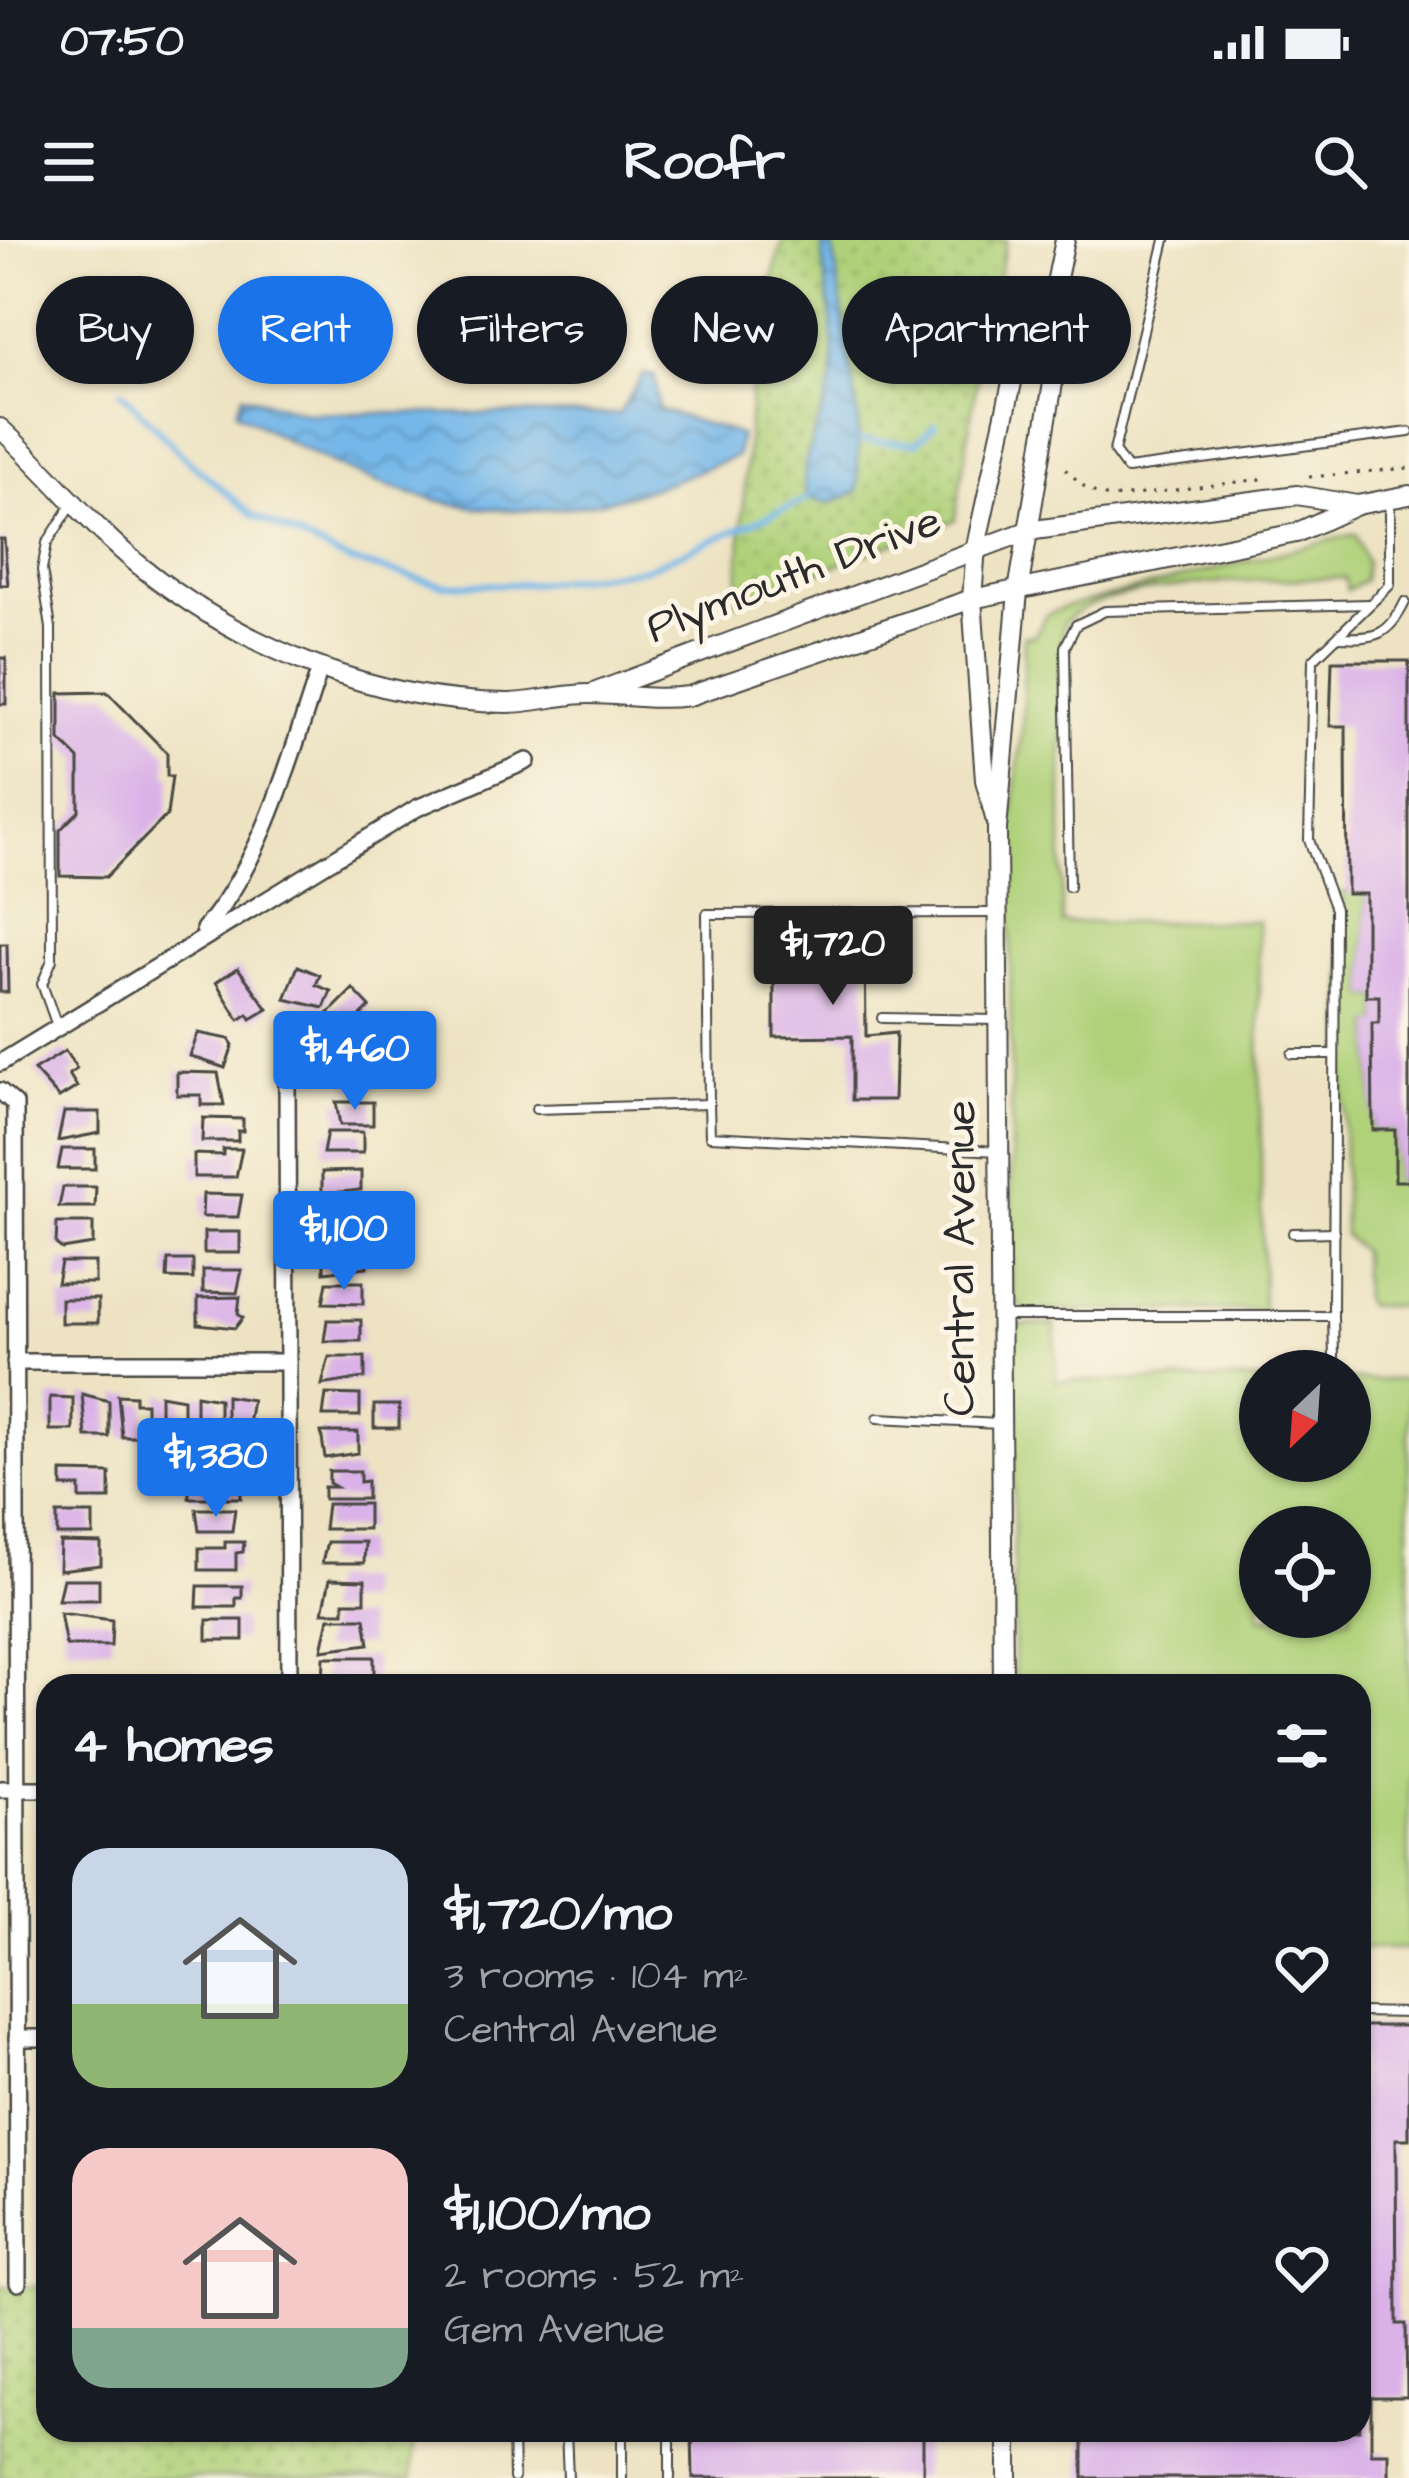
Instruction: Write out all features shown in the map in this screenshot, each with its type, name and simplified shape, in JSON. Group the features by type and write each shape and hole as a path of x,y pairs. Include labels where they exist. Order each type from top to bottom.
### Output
{"street":[{"name":"Central Avenue","path":"1058,276 1065,240"},
{"name":"Central Avenue","path":"998,829 985,780 972,599 976,546 1012,384"},
{"name":"Central Avenue","path":"1003,1674 998,829 1018,591 1053,384"},
{"name":"Plymouth Drive","path":"0,428 142,567 220,622 320,669 397,690 507,703 591,694 648,702 688,696 972,599 1295,532 1357,505"},
{"name":"Plymouth Drive","path":"591,694 976,546 1027,531 1297,495 1357,505"},
{"path":"1357,505 1399,497"},
{"path":"194,941 233,895 256,851 320,669"},
{"path":"0,1063 417,808 527,761"},
{"path":"287,1074 289,1674"},
{"path":"0,1091 15,1103 8,1789 17,2038 18,2283"},
{"path":"15,1362 288,1362"},
{"path":"17,2038 36,2038"},
{"path":"1008,2442 1008,2478"}],"lane":[{"path":"1165,240 1114,451 1127,469 1409,432"},
{"path":"1334,1350 1335,909 1309,840 1313,660 1390,585 1399,497"},
{"path":"57,1027 43,984 52,945 51,628 42,570 47,543 74,501"},
{"path":"1337,637 1371,639 1387,632 1407,603 1390,585"},
{"path":"1069,887 1065,647 1076,625 1105,610 1371,604"},
{"path":"998,913 707,914 710,1136 999,1151"},
{"path":"882,1018 999,1020"},
{"path":"1292,1054 1334,1054"},
{"path":"536,1109 710,1105"},
{"path":"1293,1233 1334,1232"},
{"path":"1000,1316 1333,1316"},
{"path":"878,1418 1001,1424"},
{"path":"1371,2012 1409,2013"},
{"path":"513,2442 514,2478"},
{"path":"566,2442 568,2478"},
{"path":"622,2442 622,2478"},
{"path":"670,2442 670,2478"}],"path":[{"path":"1291,477 1409,468"},
{"path":"1065,469 1088,490 1111,498 1268,478"}],"green space":[{"path":"783,240 1007,240 999,276 842,276 842,384 976,384 955,520 737,603 751,384 818,384 818,276 773,276"},
{"path":"1355,534 1366,562 1364,581 1347,590 1345,578 1193,585 1109,599 1079,611 1062,627 1062,923 1258,921 1263,1310 1026,1311 1012,1298 1010,841 1023,719 1024,636 1034,636 1046,616 1062,608"},
{"path":"1343,892 1366,894 1366,996 1379,996 1379,1023 1372,1024 1373,1129 1395,1130 1395,1181 1409,1181 1409,1306 1368,1306 1363,1300 1361,1251 1344,1235"},
{"path":"1055,1324 1056,1381 1239,1380 1239,1482 1371,1482 1371,1380 1409,1380 1409,1949 1371,1948 1371,1674 1014,1674 1013,1325"},
{"path":"0,2287 36,2287 36,2442 414,2442 413,2478 0,2478"}],"water":[{"path":"822,240 832,240 842,308 842,384 853,384 858,416 858,491 831,503 808,499 805,485 807,455 833,364"},
{"path":"643,374 651,375 658,409 740,435 737,456 645,490 578,506 475,507 425,498 377,482 236,411 243,395 305,413 619,414"}],"building":[{"path":"0,539 4,539 8,585 0,585"},
{"path":"0,658 6,658 6,704 0,704"},
{"path":"1332,661 1409,661 1409,1181 1395,1181 1395,1130 1373,1130 1372,1023 1379,1023 1379,996 1366,996 1366,894 1347,894 1346,726 1330,726"},
{"path":"107,692 167,753 167,776 172,776 167,815 106,877 60,876 60,830 79,811 79,759 60,740 60,693"},
{"path":"865,940 866,1036 896,1033 894,1100 852,1100 852,1036 774,1037 774,941"},
{"path":"0,944 7,944 8,992 0,992"},
{"path":"298,966 320,975 316,985 331,991 324,1008 285,999"},
{"path":"238,968 268,1009 251,1019 248,1014 239,1020 216,982"},
{"path":"353,989 370,1007 344,1032 327,1015"},
{"path":"198,1033 229,1039 233,1045 225,1068 190,1056"},
{"path":"65,1051 77,1069 69,1074 77,1087 59,1098 34,1070"},
{"path":"353,1052 392,1052 392,1077 369,1081 369,1087 349,1087"},
{"path":"177,1072 218,1073 224,1105 201,1105 201,1095 177,1095"},
{"path":"336,1102 373,1102 373,1125 340,1125"},
{"path":"64,1112 100,1112 100,1133 58,1141"},
{"path":"203,1118 243,1119 243,1131 238,1131 238,1141 202,1141"},
{"path":"327,1132 363,1132 363,1153 323,1153"},
{"path":"62,1149 95,1149 95,1169 58,1169"},
{"path":"223,1149 242,1149 236,1177 194,1177 194,1154 223,1155"},
{"path":"361,1171 361,1190 322,1194 322,1172"},
{"path":"63,1187 96,1187 95,1207 59,1207"},
{"path":"203,1194 242,1195 238,1217 202,1217"},
{"path":"327,1206 360,1207 360,1228 322,1228"},
{"path":"57,1223 93,1223 93,1244 62,1249 56,1244"},
{"path":"204,1232 240,1232 240,1253 204,1253"},
{"path":"331,1246 367,1246 367,1267 324,1272 324,1254 331,1254"},
{"path":"168,1260 193,1260 193,1279 167,1278"},
{"path":"61,1262 95,1262 95,1283 57,1283"},
{"path":"203,1270 242,1270 237,1293 203,1292"},
{"path":"327,1282 363,1282 363,1304 323,1303"},
{"path":"240,1297 238,1314 243,1318 235,1328 198,1324 198,1298"},
{"path":"61,1299 98,1299 98,1323 61,1323"},
{"path":"327,1320 361,1320 361,1341 324,1341"},
{"path":"329,1357 365,1357 365,1378 322,1385"},
{"path":"82,1394 109,1401 109,1437 86,1437"},
{"path":"326,1394 360,1395 360,1416 323,1416"},
{"path":"118,1395 135,1396 135,1403 146,1403 146,1437 122,1437"},
{"path":"160,1395 183,1399 183,1433 160,1434"},
{"path":"196,1395 219,1399 219,1431 196,1431"},
{"path":"226,1396 252,1400 247,1430 226,1430"},
{"path":"50,1397 73,1398 73,1430 50,1430"},
{"path":"374,1405 399,1405 399,1428 374,1428"},
{"path":"321,1432 358,1432 358,1453 325,1458"},
{"path":"189,1469 220,1470 220,1483 241,1483 241,1498 189,1498"},
{"path":"329,1471 360,1471 360,1482 367,1481 367,1499 324,1499 324,1487 336,1487 329,1483"},
{"path":"62,1472 110,1473 110,1499 80,1499 80,1487 62,1487"},
{"path":"327,1504 368,1504 368,1529 324,1529"},
{"path":"196,1509 235,1509 232,1531 199,1531"},
{"path":"57,1514 93,1514 93,1535 57,1535"},
{"path":"60,1542 101,1543 101,1565 59,1570"},
{"path":"225,1542 244,1542 243,1552 236,1553 236,1570 199,1570 199,1548 225,1548"},
{"path":"327,1542 365,1542 364,1563 322,1563"},
{"path":"63,1579 99,1579 99,1600 58,1600"},
{"path":"330,1579 365,1580 365,1602 344,1602 344,1612 323,1612"},
{"path":"198,1586 242,1586 242,1598 236,1598 236,1607 197,1607"},
{"path":"60,1613 112,1620 111,1646 66,1646"},
{"path":"329,1618 365,1618 369,1644 322,1650"},
{"path":"207,1620 243,1620 243,1640 207,1640"},
{"path":"324,1657 374,1657 374,1674 323,1674"},
{"path":"1371,2026 1409,2026 1409,2139 1396,2139 1397,2324 1406,2324 1407,2397 1371,2397"},
{"path":"692,2442 923,2442 923,2478 693,2478"},
{"path":"1083,2442 1371,2442 1371,2453 1389,2453 1389,2478 1083,2478"}],"waterway":[{"path":"121,391 183,456 253,515 349,561 443,585 530,584 644,569 808,499"},
{"path":"860,441 917,443 935,425"}]}
